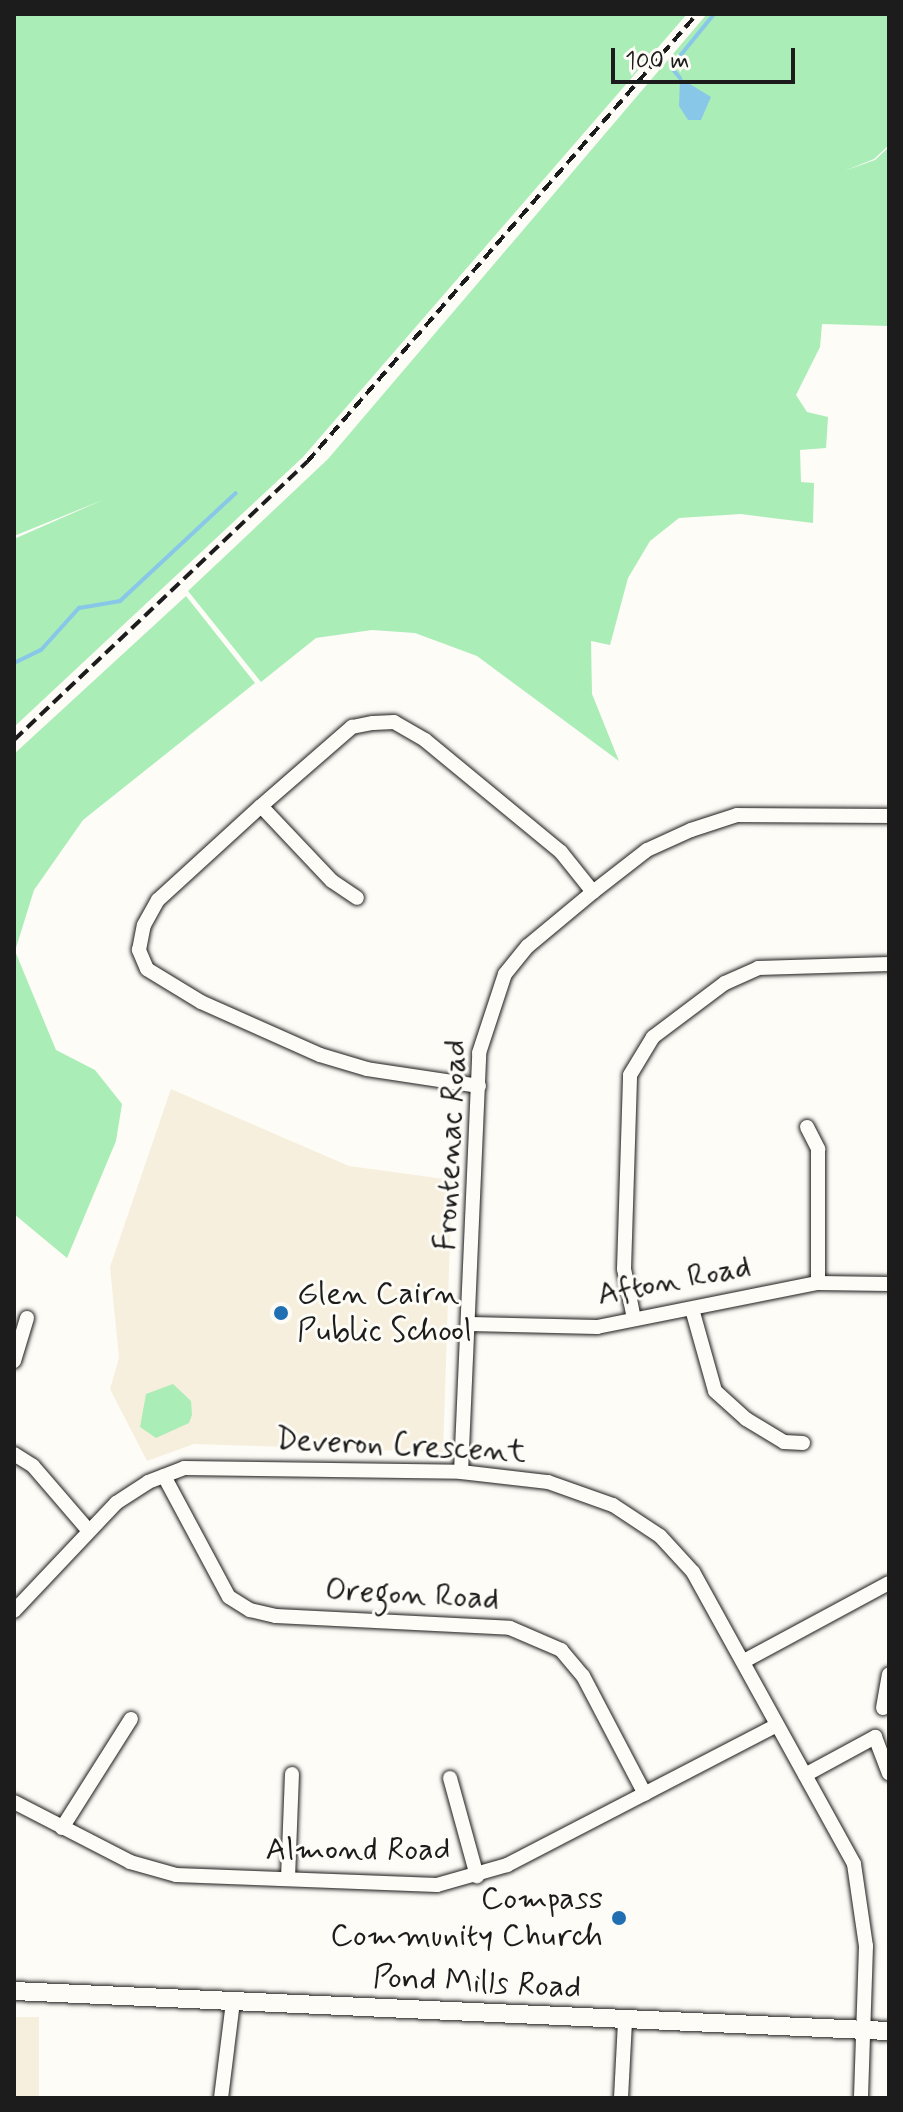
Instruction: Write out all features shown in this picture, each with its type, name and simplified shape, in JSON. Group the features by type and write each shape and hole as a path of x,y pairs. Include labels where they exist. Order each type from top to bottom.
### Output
{"main road":[{"name":"Pond Mills Road","path":"14,1991 889,2031"}],"street":[{"path":"479,1086 412,1080 320,1055 167,986 147,969 139,950 158,900 352,727 394,722 522,817 561,852 593,892"},
{"path":"261,806 302,852 357,898"},
{"name":"Frontenac Road","path":"461,1472 479,1086 485,1026 505,974 528,946 647,850 737,815 889,816"},
{"path":"634,1319 624,1269 630,1075 653,1037 725,983 758,968 889,964"},
{"path":"807,1127 818,1149 818,1283"},
{"name":"Afton Road","path":"470,1324 597,1327 818,1283 889,1284"},
{"path":"692,1309 715,1391 746,1419 784,1442 803,1443"},
{"path":"14,1361 27,1318"},
{"path":"14,1454 33,1466 88,1530"},
{"name":"Deveron Crescent","path":"14,1611 116,1503 184,1468 461,1472 548,1482 584,1493 660,1536 693,1572 746,1660 777,1725 854,1864 862,1895 866,1946 860,2031 861,2098"},
{"name":"Oregon Road","path":"164,1476 229,1597 250,1610 276,1616 510,1628 561,1650 583,1676 645,1794"},
{"path":"746,1660 889,1583"},
{"path":"883,1708 889,1675"},
{"path":"62,1828 131,1719"},
{"name":"Almond Road","path":"14,1802 130,1862 176,1875 437,1885 477,1876 777,1725"},
{"path":"805,1775 875,1737 889,1773"},
{"path":"288,1878 292,1774"},
{"path":"450,1778 477,1876"},
{"path":"221,2098 233,2001"},
{"path":"621,2098 625,2021"}],"shaded area":[{"name":"Glen Cairn Public School","path":"171,1089 349,1166 452,1180 443,1452 194,1444 147,1461 110,1389 119,1358 110,1267"},
{"path":"14,2017 39,2017 39,2098 14,2098"}],"green space":[{"path":"14,14 687,14 303,457 14,727 14,539 105,499 14,536"},
{"path":"707,14 889,14 889,145 874,159 844,171 875,160 889,147 889,326 822,324 820,347 796,395 807,412 828,417 826,448 800,450 801,482 814,483 813,523 741,514 679,518 650,541 628,578 610,645 591,641 592,694 619,761 477,656 415,633 372,630 316,638 261,682 188,591 328,459"},
{"path":"186,596 255,683 83,820 34,890 15,951 56,1050 95,1070 122,1104 116,1141 67,1258 14,1214 14,754"},
{"path":"173,1384 191,1401 192,1415 189,1423 156,1438 140,1427 146,1394"}],"water":[{"path":"680,78 711,97 701,120 688,120 679,106"}],"waterway":[{"path":"680,78 671,67 714,14"},
{"path":"14,663 41,650 79,608 120,601 236,493"}],"railway":[{"path":"14,740 307,462 697,14"}],"place":[{"name":"Glen Cairn Public School","path":"281,1313"},
{"name":"Compass Community Church","path":"619,1918"}]}
